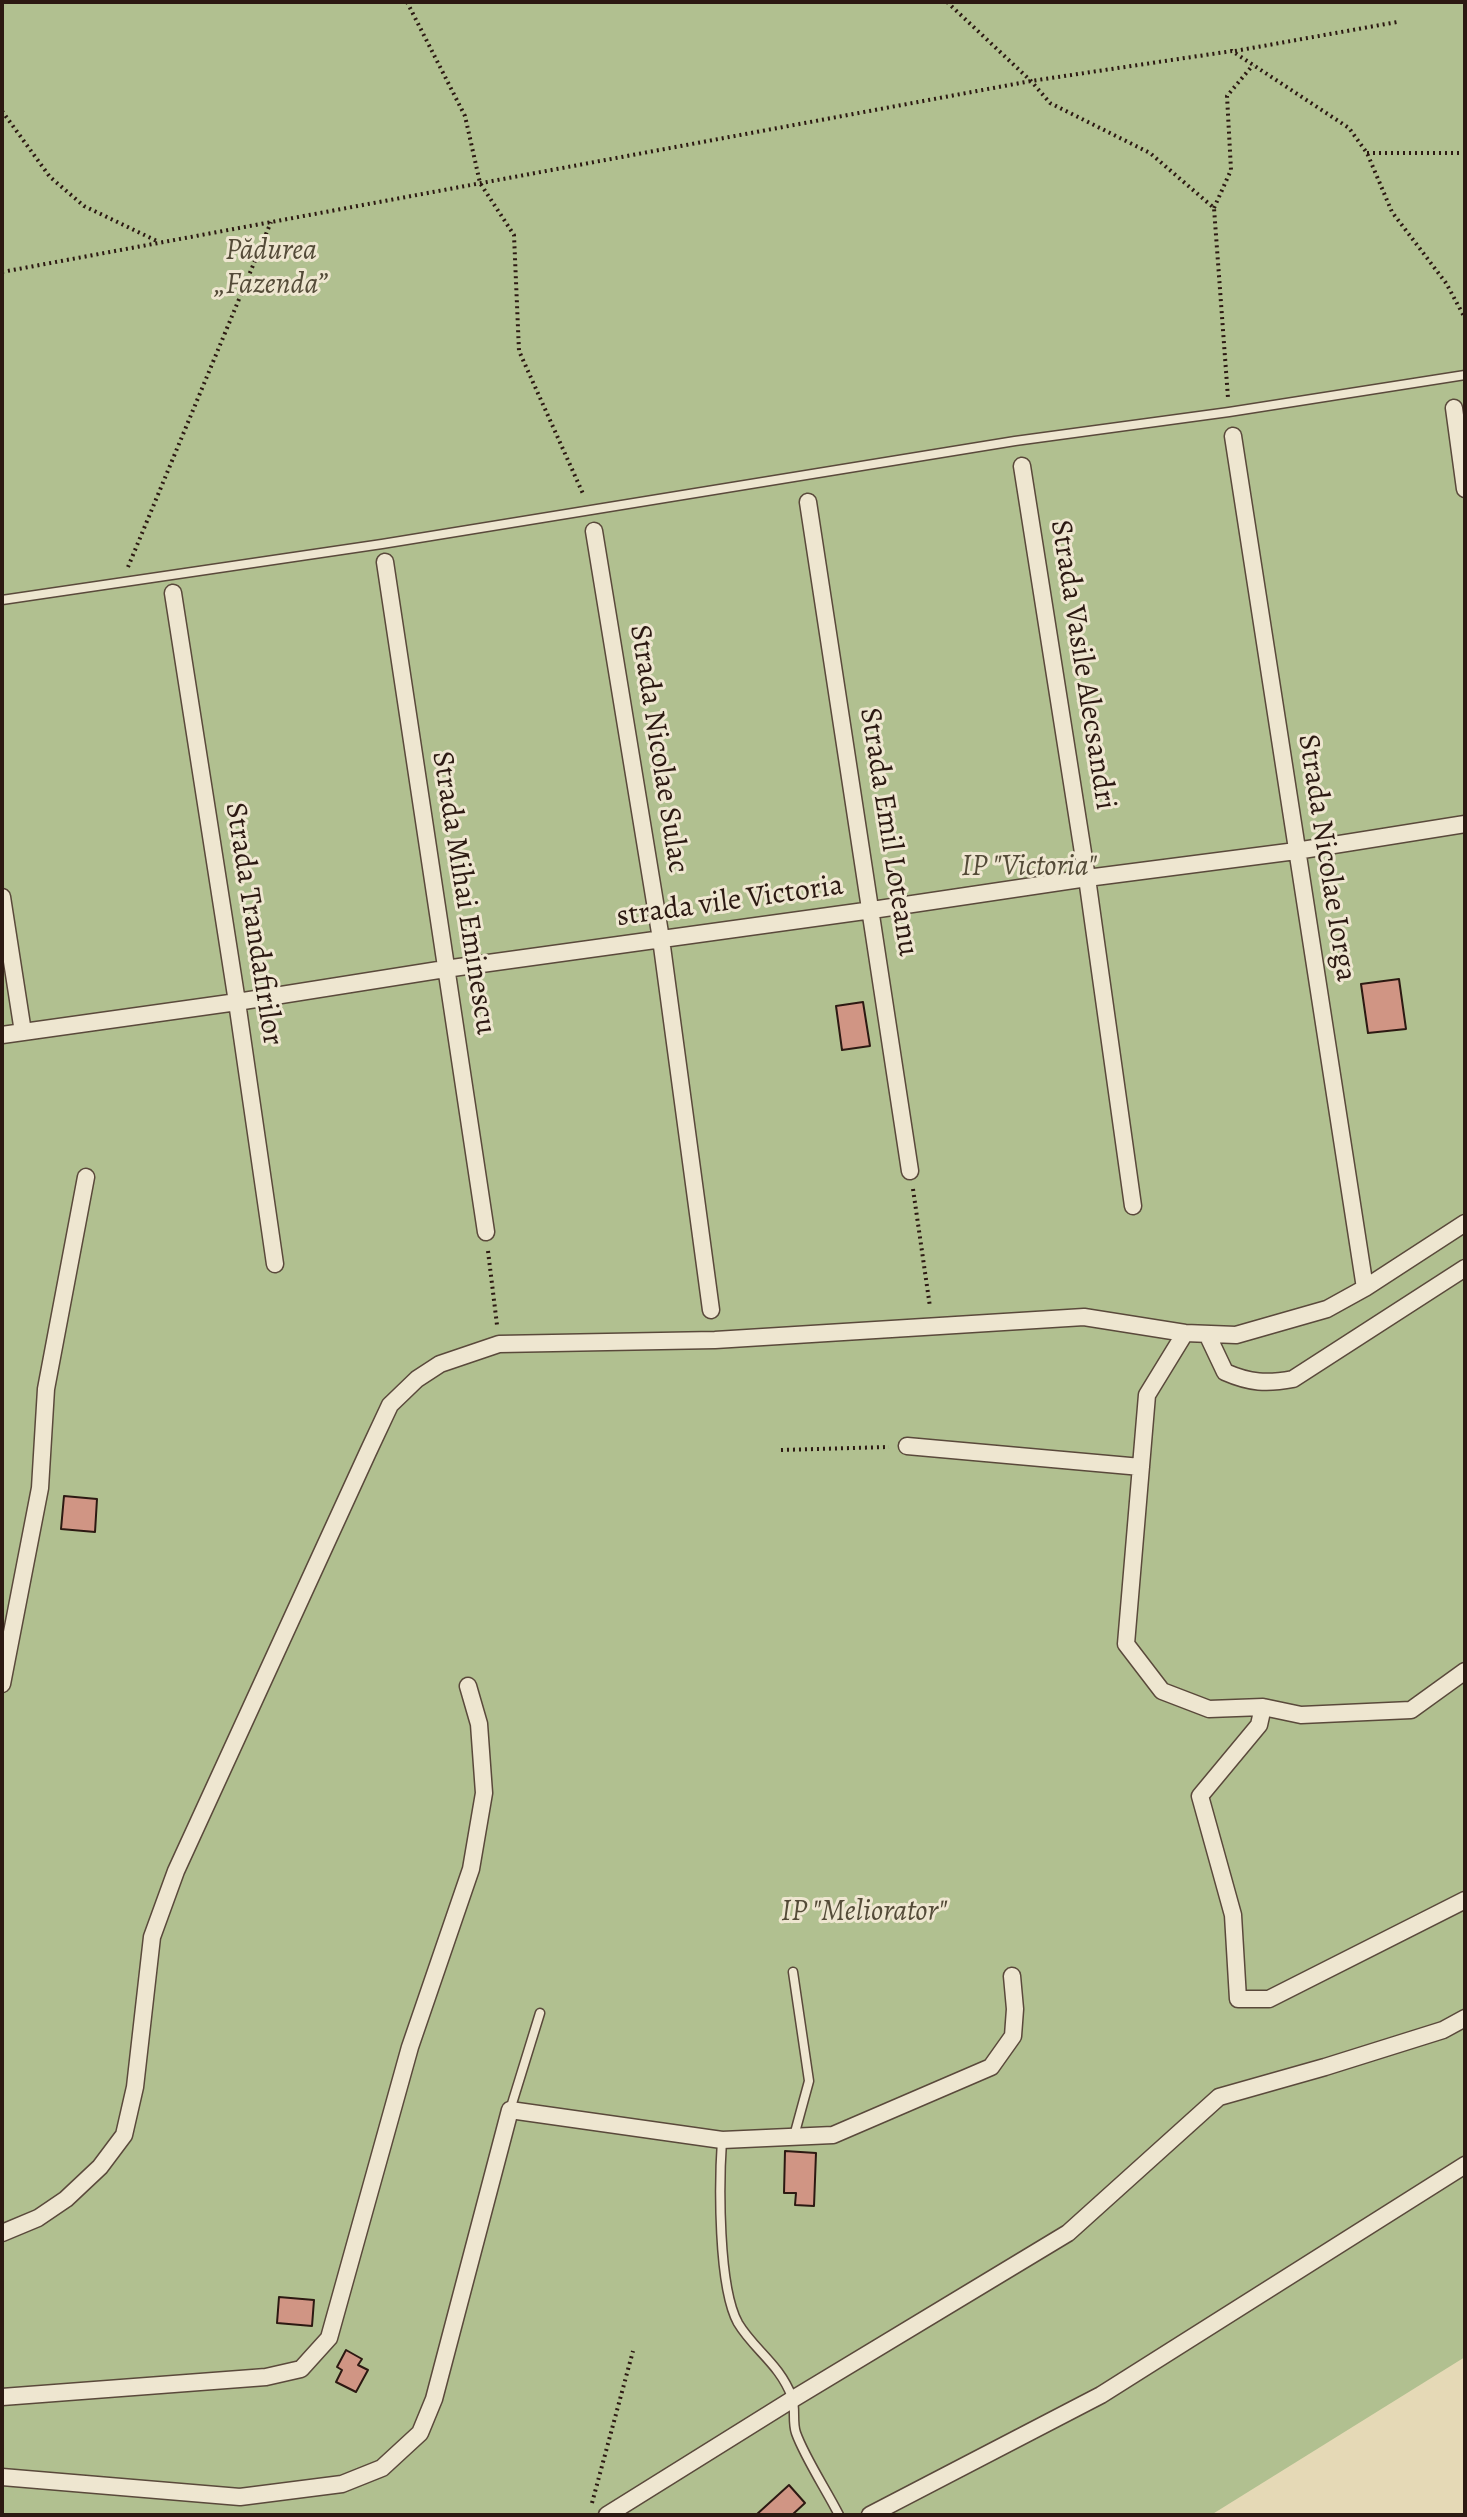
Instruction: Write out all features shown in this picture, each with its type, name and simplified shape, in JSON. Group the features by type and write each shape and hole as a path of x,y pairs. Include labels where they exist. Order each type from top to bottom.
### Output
{"street":[{"path":"1454,408 1465,489"},
{"name":"Strada Nicolae Iorga","path":"1233,436 1365,1288"},
{"name":"Strada Vasile Alecsandri","path":"1022,466 1087,878 1133,1206"},
{"name":"Strada Emil Loteanu","path":"808,502 910,1171"},
{"name":"Strada Nicolae Sulac","path":"594,531 661,939 711,1310"},
{"name":"Strada Mihai Eminescu","path":"385,562 486,1232"},
{"name":"Strada Trandafirilor","path":"173,593 275,1264"},
{"name":"strada vile Victoria","path":"2,1035 445,969 1296,851 1465,824"},
{"path":"2,897 23,1032"},
{"path":"2,1684 40,1488 46,1389 86,1177"},
{"path":"2,2233 38,2218 66,2199 100,2167 124,2135 135,2087 152,1937 176,1871 390,1405 417,1379 440,1364 499,1344 715,1340 1084,1317 1185,1333 1236,1335 1327,1309 1465,1223"},
{"path":"1207,1334 1225,1372 1268,1384 1293,1379 1465,1268"},
{"path":"1185,1333 1147,1395 1126,1644 1162,1691 1209,1709 1263,1707 1301,1715 1411,1710 1465,1671"},
{"path":"907,1446 1141,1467"},
{"path":"2,2397 266,2377 301,2369 329,2338 410,2047 471,1869 484,1793 479,1724 468,1686"},
{"path":"1263,1707 1259,1725 1200,1796 1233,1915 1238,1999 1269,1999 1465,1900"},
{"path":"2,2477 240,2497 342,2484 382,2468 420,2433 434,2399 510,2110 722,2140 833,2135 991,2067 1013,2036 1015,2009 1012,1976"},
{"path":"607,2515 1068,2233 1219,2097 1428,2035 1465,2018"},
{"path":"870,2515 1101,2395 1465,2165"}],"lane":[{"path":"2,600 382,544 1015,441 1465,375"},
{"path":"793,1972 809,2081 794,2137"},
{"path":"510,2110 540,2013"},
{"path":"722,2140 720,2180 726,2284 731,2307 739,2325 776,2367 793,2399 795,2432 839,2515"}],"path":[{"path":"407,2 465,116 480,183 514,235 519,351 591,510"},
{"path":"947,2 1031,81 1050,103 1150,153 1214,208"},
{"path":"2,272 1031,81 1397,22"},
{"path":"1232,51 1349,128 1367,153 1392,212 1446,283 1465,318"},
{"path":"1229,412 1214,208 1231,170 1227,96 1253,65"},
{"path":"2,111 50,177 84,206 160,243"},
{"path":"1367,153 1465,153"},
{"path":"122,583 271,222"},
{"path":"910,1171 932,1326"},
{"path":"486,1232 499,1344"},
{"path":"781,1450 907,1446"},
{"path":"589,2515 633,2351"}],"green space":[{"path":"2,2 1465,2 1465,2357 1211,2515 2,2515"}],"building":[{"path":"1399,979 1406,1029 1368,1033 1361,984"},
{"path":"863,1002 870,1046 842,1050 836,1006"},
{"path":"64,1496 97,1499 95,1532 61,1529"},
{"path":"785,2151 816,2153 814,2206 795,2205 796,2193 784,2193"},
{"path":"279,2297 314,2300 312,2326 277,2323"},
{"path":"346,2350 362,2359 358,2365 368,2370 356,2392 336,2382 342,2370 337,2367"},
{"path":"789,2485 805,2503 792,2515 756,2515"}],"park label":[{"name":"Pădurea „Fazenda”","path":"271,269"},
{"name":"IP \"Victoria\"","path":"1029,868"},
{"name":"IP \"Meliorator\"","path":"864,1913"}]}
